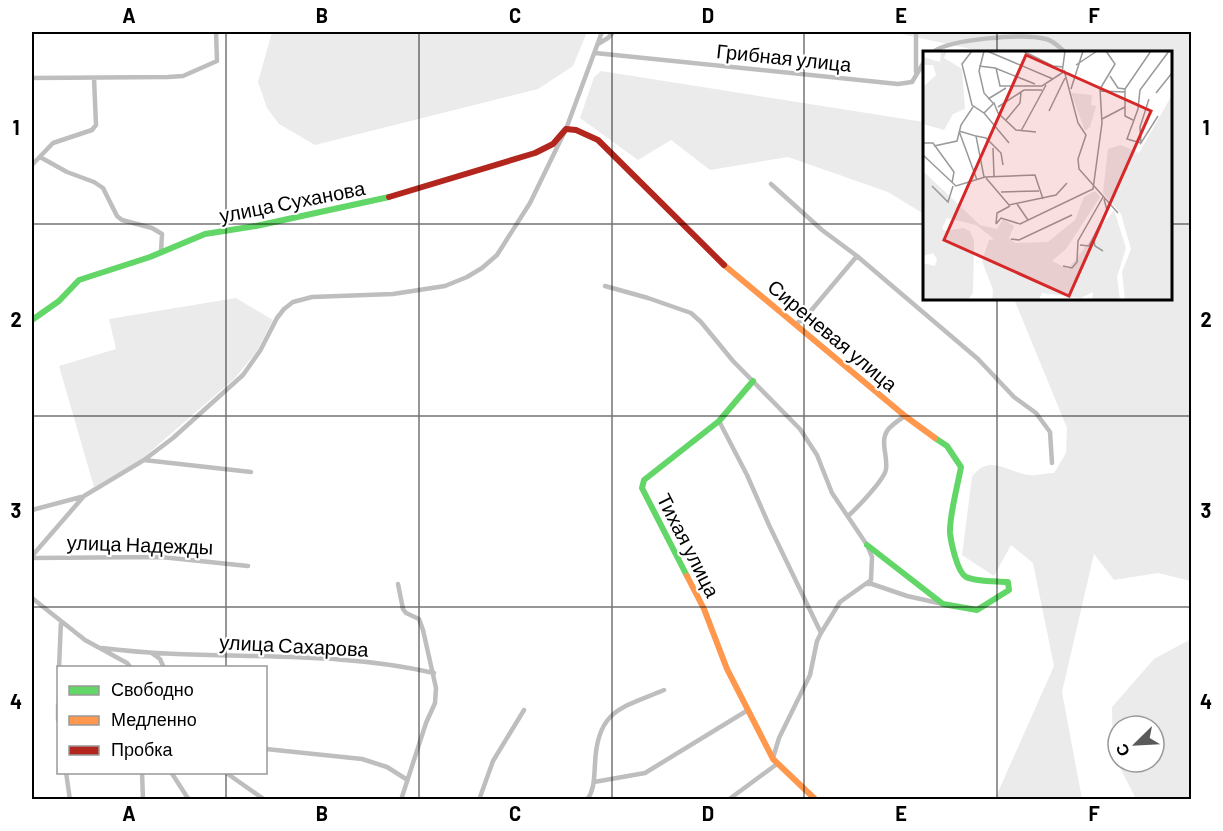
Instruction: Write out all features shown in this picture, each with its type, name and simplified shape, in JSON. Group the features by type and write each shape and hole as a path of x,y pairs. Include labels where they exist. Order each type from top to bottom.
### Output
{"street":[{"path":"32,78 119,79 183,76 217,61 216,32"},
{"path":"32,510 84,496 144,460 172,438 243,375 260,351 277,318 293,302 312,297 393,294 445,286 483,268 497,255 530,203 566,129 602,32"},
{"path":"598,44 613,32"},
{"path":"916,32 916,72"},
{"path":"934,51 951,45 1019,36 1054,42 1064,51"},
{"name":"Грибная улица","path":"595,53 898,84 912,82 916,72"},
{"path":"916,72 923,63"},
{"path":"32,165 53,143 92,130 96,125 94,78"},
{"name":"улица Суханова","path":"32,320 59,301 79,280 161,252 205,234 372,202 544,150 553,144 566,129"},
{"name":"Сиреневая улица","path":"566,129 576,129 598,140 716,258 905,416 947,447 961,467 950,532 959,569 966,577 973,579 1008,582 1009,590 1006,594 977,610 943,604"},
{"path":"40,156 103,188 117,216 122,220 152,228 162,234 161,252"},
{"path":"771,184 822,230 857,256 978,359 1014,397 1036,413 1050,432 1052,463"},
{"path":"793,323 797,324 804,319 857,256"},
{"path":"605,286 666,303 692,314 701,322 733,362 800,429 812,446 832,493 867,545 872,557 871,580 840,602 817,641 810,675 779,738 775,761 728,800"},
{"name":"Тихая улица","path":"753,381 719,421 644,480 642,488 704,609 727,669 775,761"},
{"path":"848,516 883,478 886,471 885,436 890,428 905,416"},
{"path":"719,421 742,464 821,633"},
{"path":"144,460 251,472"},
{"path":"32,557 84,496"},
{"path":"867,545 943,604"},
{"name":"улица Надежды","path":"32,557 160,557 248,566"},
{"path":"398,584 403,609 406,613 419,619 436,681 435,703 406,779 401,800"},
{"path":"867,584 943,604"},
{"path":"32,598 85,640 129,666"},
{"path":"59,666 61,621"},
{"name":"улица Сахарова","path":"102,648 153,654 364,662 434,673"},
{"path":"153,654 160,659 163,666"},
{"path":"587,800 594,782 598,742 608,717 615,711 664,690"},
{"path":"479,800 493,761 524,710"},
{"path":"594,782 645,773 748,710"},
{"path":"267,749 362,759 387,767 406,779"},
{"path":"775,761 813,798"},
{"path":"66,774 70,800"},
{"path":"142,774 143,800"},
{"path":"172,774 189,800"},
{"path":"228,774 265,800"}],"shaded area":[{"path":"272,32 587,32 573,66 538,89 315,145 279,124 267,108 258,82"},
{"path":"892,32 1191,32 1191,581 1158,573 1114,580 1094,554 1062,692 1082,799 995,799 1054,666 1033,563 1011,545 994,576 962,555 972,477 978,470 992,465 1029,475 1054,473 1066,453 1067,428 1014,300 1172,300 1172,51 980,51"},
{"path":"601,71 923,122 923,213 888,192 788,157 710,170 671,140 638,160 580,118 594,77"},
{"path":"236,298 273,320 257,351 235,378 143,458 94,487 59,366 116,349 109,319"},
{"path":"1191,639 1191,799 1136,799 1123,774 1166,774 1166,714 1112,714 1112,707 1154,659"}],"traffic: fast":[{"path":"32,320 59,301 79,280 150,257 205,234 256,226 389,197"},
{"path":"687,576 642,488 644,480 719,421 753,381"},
{"path":"867,545 943,604 977,610 1009,590 1008,582 981,581 966,577 957,563 950,526 961,467 947,446 935,438"}],"traffic: slow":[{"path":"724,265 905,416 935,438"},
{"path":"687,576 704,609 727,669 773,759 816,800"}],"traffic: jam":[{"path":"389,197 535,153 553,144 566,129 576,130 598,140 724,265"}]}
